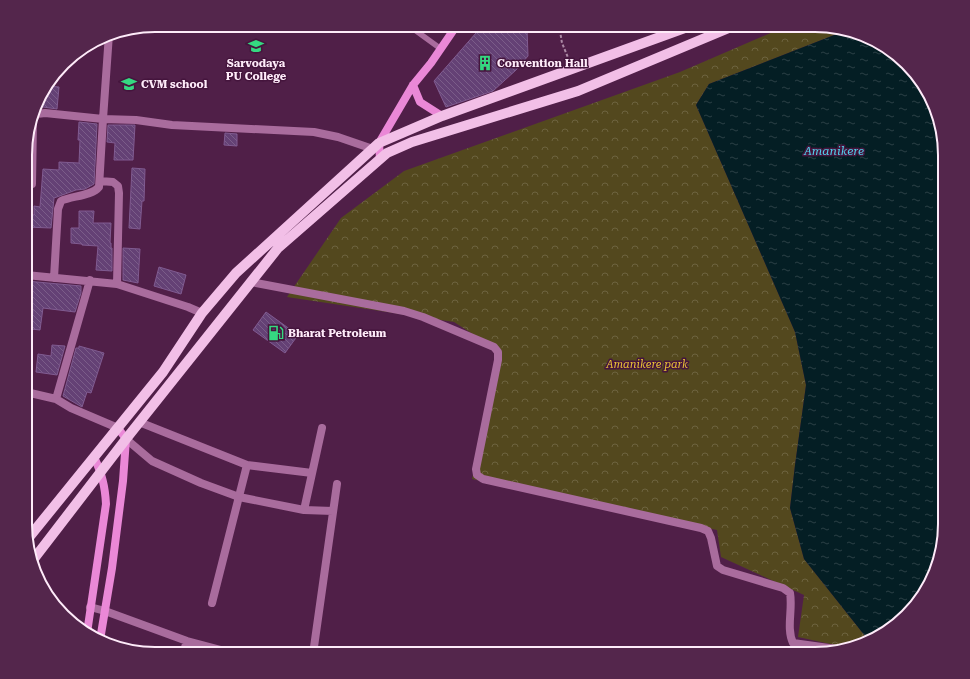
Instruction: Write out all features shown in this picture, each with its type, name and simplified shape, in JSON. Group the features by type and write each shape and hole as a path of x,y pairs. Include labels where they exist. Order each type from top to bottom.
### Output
{"main road":[{"path":"32,526 118,428 163,372 202,313 236,273 376,146 413,85 431,63 452,32"},
{"path":"376,146 442,116 674,32"},
{"path":"36,556 139,422 278,248 387,153 412,142 578,91 719,32"},
{"path":"413,85 420,102 442,116"},
{"path":"376,146 380,159"},
{"path":"101,635 120,502 126,439 118,428"},
{"path":"88,627 106,504 105,487 101,471 94,457"}],"street":[{"path":"54,278 58,209 61,202 67,198 96,191 99,187 109,41"},
{"path":"39,114 136,120 172,125 314,132 338,136 376,146"},
{"path":"32,184 33,145"},
{"path":"100,181 112,182 118,186 117,284"},
{"path":"32,276 90,280 117,284 202,313"},
{"path":"56,400 90,280"},
{"path":"251,282 404,311 494,347 498,352 498,360 476,469 477,475 483,479 701,528 708,532 711,538 717,566 723,570 783,588 790,593 792,601 789,636 793,643 820,647"},
{"path":"32,394 56,400 118,428"},
{"path":"139,422 247,465 312,473"},
{"path":"304,510 322,428"},
{"path":"126,439 152,461 201,483 238,497 304,510 333,511"},
{"path":"212,603 247,465"},
{"path":"314,647 337,484"},
{"path":"90,607 105,610 187,641 210,647"},
{"path":"185,647 187,641"}],"lane":[{"path":"418,32 441,49"}],"path":[{"path":"560,32 562,43 572,69"}],"green space":[{"name":"Amanikere park","path":"773,32 823,32 837,34 709,84 696,105 795,332 806,385 790,508 804,559 865,636 847,643 836,645 798,637 804,595 721,557 717,530 472,479 499,351 454,322 287,297 341,218 404,171 680,72"}],"water":[{"name":"Amanikere","path":"839,34 869,45 890,57 913,80 929,108 934,123 938,147 938,532 936,548 925,578 913,599 896,616 883,626 865,636 804,559 790,508 806,385 795,332 696,105 709,84"}],"building":[{"name":"Convention Hall","path":"477,32 527,32 528,56 516,70 493,91 446,107 434,81"},
{"path":"53,87 59,87 57,109 42,107 48,93"},
{"path":"79,122 97,124 94,184 85,189 76,190 54,198 51,228 32,227 34,206 40,207 43,169 59,170 59,162 79,163 80,140 78,140"},
{"path":"108,125 135,125 133,160 114,160 115,143 107,142"},
{"path":"225,133 237,134 237,146 224,145"},
{"path":"132,168 145,169 144,201 142,201 140,229 129,228"},
{"path":"79,211 94,211 93,223 111,223 110,243 112,248 112,271 96,270 98,246 71,243 71,228 79,228"},
{"path":"123,248 140,249 138,283 123,280"},
{"path":"159,267 186,275 181,294 154,286"},
{"path":"32,282 81,286 81,293 75,312 43,308 40,330 32,329"},
{"path":"266,312 298,335 285,353 253,330"},
{"path":"52,345 65,346 57,375 36,372 38,354 51,356"},
{"path":"79,346 104,353 91,393 87,392 82,407 63,396 76,348 79,348"}],"place":[{"name":"Sarvodaya PU College","path":"256,46"},
{"name":"Convention Hall","path":"485,63"},
{"name":"CVM school","path":"129,84"},
{"name":"Bharat Petroleum","path":"276,333"}]}
